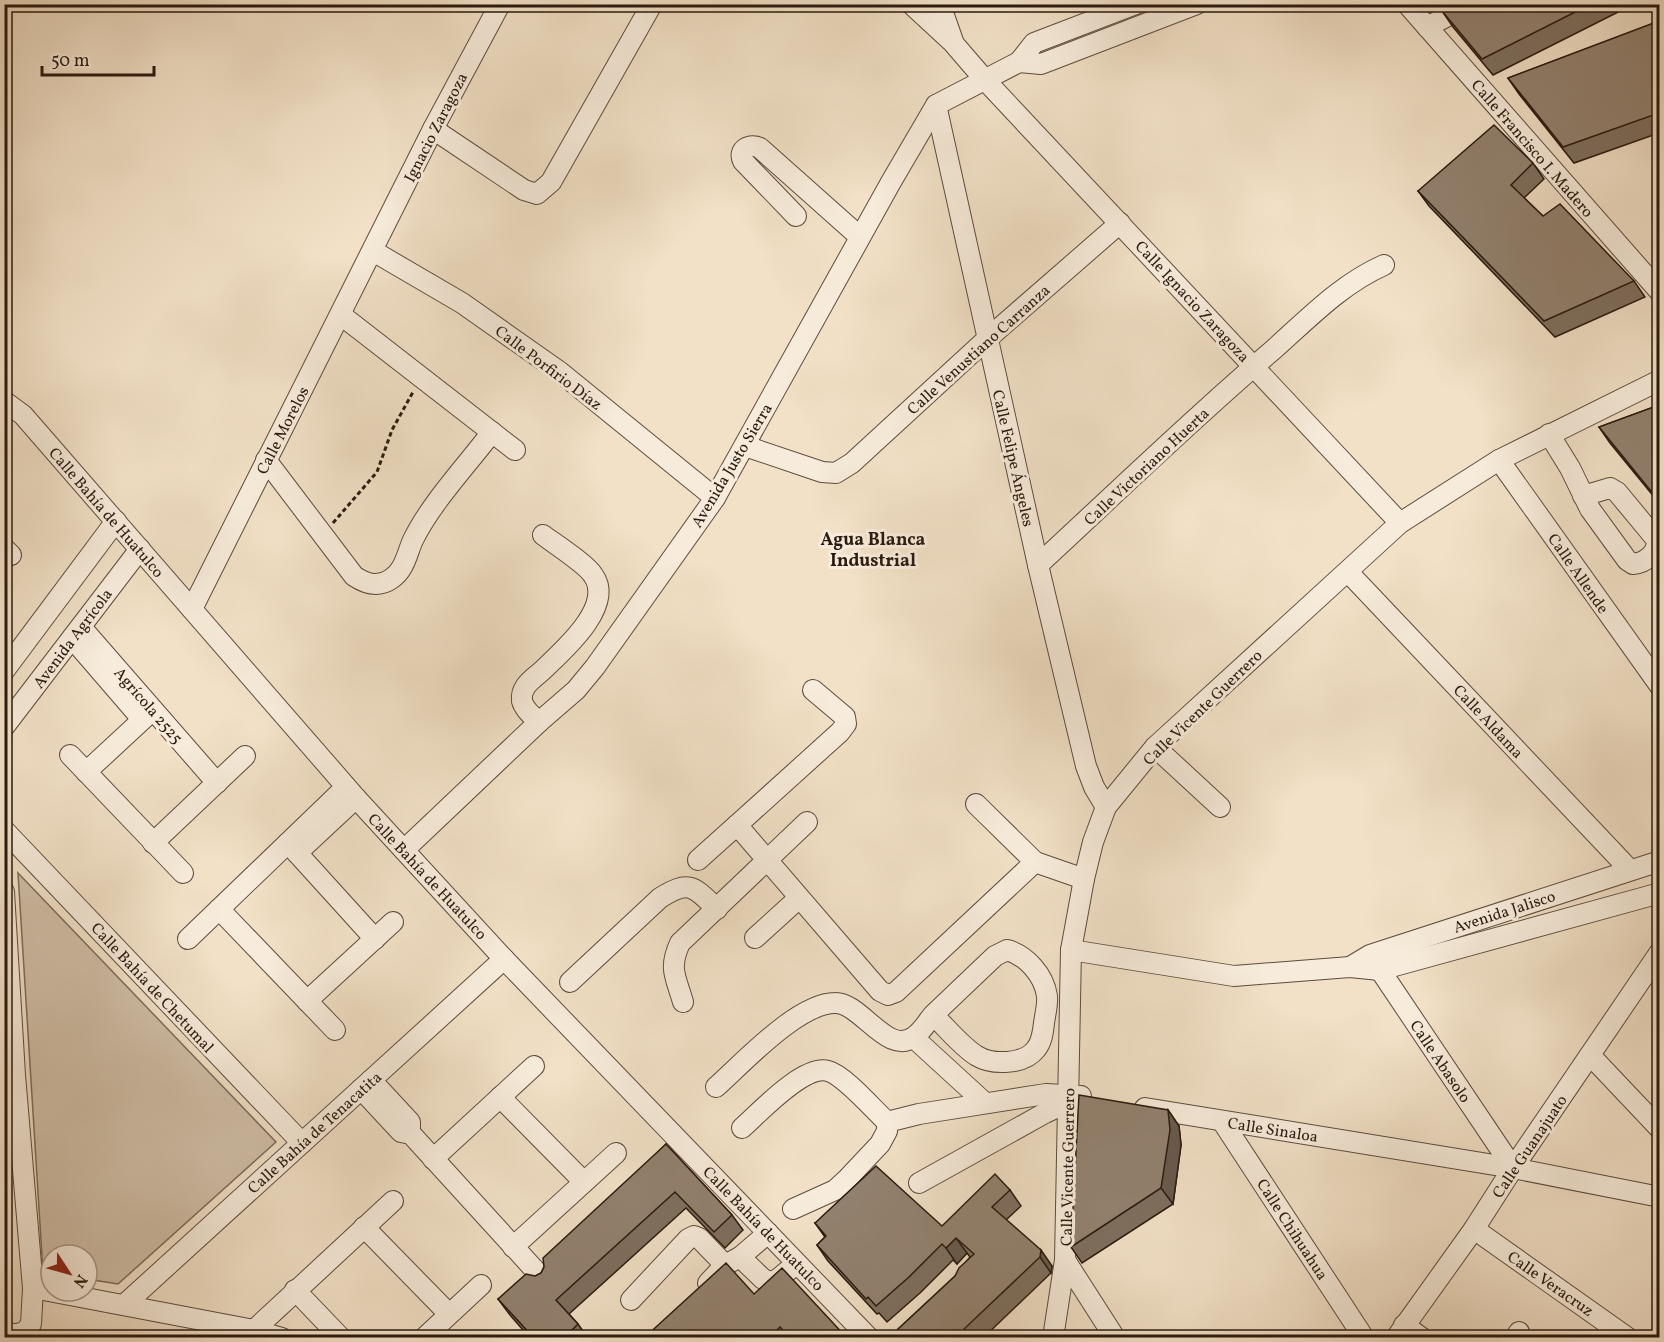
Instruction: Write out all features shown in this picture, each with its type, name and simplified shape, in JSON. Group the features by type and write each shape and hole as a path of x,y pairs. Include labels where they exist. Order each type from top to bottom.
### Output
{"street":[{"name":"Ignacio Zaragoza","path":"373,251 433,129 500,4"},
{"path":"433,129 524,190 537,194 551,182 652,4"},
{"path":"911,4 954,44 985,80"},
{"path":"940,4 954,44"},
{"path":"936,105 1019,62 1034,43 1136,4"},
{"path":"1019,62 1041,64 1197,4"},
{"name":"Calle Francisco I. Madero","path":"1407,4 1659,292"},
{"path":"1427,27 1470,4"},
{"name":"Calle Ignacio Zaragoza","path":"985,80 1401,523"},
{"name":"Avenida Justo Sierra","path":"404,850 576,690 595,667 715,498 936,105"},
{"name":"Calle Felipe Ángeles","path":"936,105 1038,565 1086,766 1094,787 1106,807"},
{"path":"796,216 743,161 742,151 749,146 760,148 860,237"},
{"name":"Calle Venustiano Carranza","path":"745,446 822,472 836,473 852,463 987,339 1120,222"},
{"name":"Calle Morelos","path":"192,609 373,251"},
{"name":"Calle Porfirio Díaz","path":"373,251 462,303 560,372 715,498"},
{"name":"Calle Victoriano Huerta","path":"1038,565 1254,366 1345,287 1363,274 1384,265"},
{"path":"341,315 515,450"},
{"name":"Calle Vicente Guerrero","path":"1053,1338 1065,1260 1071,951 1083,879 1106,807 1155,747 1401,523 1499,460 1659,380"},
{"name":"Calle Bahía de Huatulco","path":"4,401 23,415 351,793 504,959 868,1338"},
{"path":"266,460 354,576 365,584 377,585 389,581 402,568 414,539 430,511 492,432"},
{"path":"1549,434 1570,468 1583,496"},
{"name":"Calle Allende","path":"1499,460 1653,662 1659,686"},
{"name":"Avenida Agrícola","path":"4,671 116,521"},
{"path":"539,722 529,713 522,701 525,686 591,619 599,599 598,585 593,573 543,535"},
{"name":"Avenida Agrícola","path":"4,727 140,549"},
{"name":"Calle Aldama","path":"1348,572 1630,870"},
{"name":"Agrícola 2525","path":"76,633 148,715 217,783"},
{"path":"698,860 840,732 846,724 845,717 813,690"},
{"path":"86,772 148,715"},
{"path":"1155,747 1220,807"},
{"path":"70,755 183,873"},
{"path":"153,843 245,756"},
{"path":"188,939 351,793"},
{"path":"976,804 1035,862 1083,879"},
{"path":"683,1002 672,959 680,944 807,822"},
{"path":"737,825 880,991 888,995 896,992 1035,862"},
{"name":"Calle Bahía de Chetumal","path":"4,830 302,1143"},
{"path":"292,848 375,939"},
{"name":"Avenida Jalisco","path":"1375,962 1556,894 1659,861"},
{"path":"570,982 660,898 675,888 685,885 696,888 717,909"},
{"path":"4,892 10,1082 33,1288 31,1324 25,1332 13,1335 4,1330"},
{"name":"Avenida Jalisco","path":"1071,951 1234,976 1350,967 1565,919 1659,893"},
{"path":"1556,894 1565,919"},
{"path":"754,938 799,898"},
{"path":"219,909 336,1030"},
{"path":"307,1000 393,922"},
{"path":"716,1088 788,1022 817,1006 837,1002 850,1007 884,1035 898,1041 914,1038 933,1015 995,956 1007,950 1017,953 1028,961 1044,986 1047,997 1042,1038 1036,1050 1025,1057 1006,1062 993,1062 976,1055 933,1015"},
{"name":"Calle Guanajuato","path":"1400,1331 1474,1229 1513,1168 1658,957"},
{"name":"Calle Bahía de Tenacatita","path":"124,1305 504,959"},
{"name":"Calle Abasolo","path":"1375,962 1513,1168"},
{"path":"914,1038 985,1103"},
{"path":"1590,1055 1659,1129"},
{"path":"433,1159 534,1066"},
{"path":"742,1128 786,1088 810,1072 828,1070 844,1080 887,1122"},
{"path":"366,1085 401,1132 411,1134 544,1280"},
{"path":"887,1122 919,1114 1046,1094 1101,1100"},
{"path":"500,1097 584,1182"},
{"path":"919,1183 1068,1098"},
{"name":"Calle Sinaloa","path":"1124,1104 1513,1168 1658,1198"},
{"name":"Calle Chihuahua","path":"1222,1121 1364,1338"},
{"path":"793,1209 835,1190 847,1179 880,1144 887,1122"},
{"path":"513,1247 616,1153"},
{"path":"254,1330 393,1202"},
{"path":"364,1227 449,1314"},
{"name":"Calle Veracruz","path":"1474,1229 1628,1338"},
{"path":"694,1297 732,1261 768,1233"},
{"path":"631,1300 688,1239 694,1236 732,1261 771,1282 797,1263"},
{"path":"1065,1260 1115,1338"},
{"path":"424,1338 481,1285"},
{"path":"33,1288 254,1330 282,1338"},
{"path":"295,1290 341,1338"},
{"path":"1400,1331 1422,1338"}],"path":[{"path":"323,535 377,472 392,430 422,377"}],"shaded area":[{"path":"18,873 276,1142 118,1284 99,1281 99,1243 41,1243"}],"building":[{"path":"1454,4 1591,4 1482,59 1442,11"},
{"path":"1659,21 1659,113 1563,147 1508,78"},
{"path":"1494,125 1533,163 1511,185 1543,216 1560,204 1634,281 1544,321 1418,191"},
{"path":"1659,405 1659,501 1599,427"},
{"path":"1079,1095 1168,1110 1170,1130 1161,1188 1071,1247"},
{"path":"666,1144 732,1215 714,1232 675,1192 556,1300 578,1324 564,1338 534,1338 498,1299 526,1274 535,1276 541,1273 544,1267 543,1258"},
{"path":"876,1166 942,1226 995,1174 1010,1190 992,1207 1041,1250 1040,1257 964,1329 971,1338 902,1338 896,1331 955,1276 959,1268 974,1254 956,1238 946,1248 942,1244 876,1306 868,1297 866,1299 817,1245 826,1236 815,1223"},
{"path":"726,1263 754,1294 782,1268 847,1338 790,1338 780,1327 768,1338 644,1338"}],"district":[{"name":"Agua Blanca Industrial","path":"873,549"}]}
